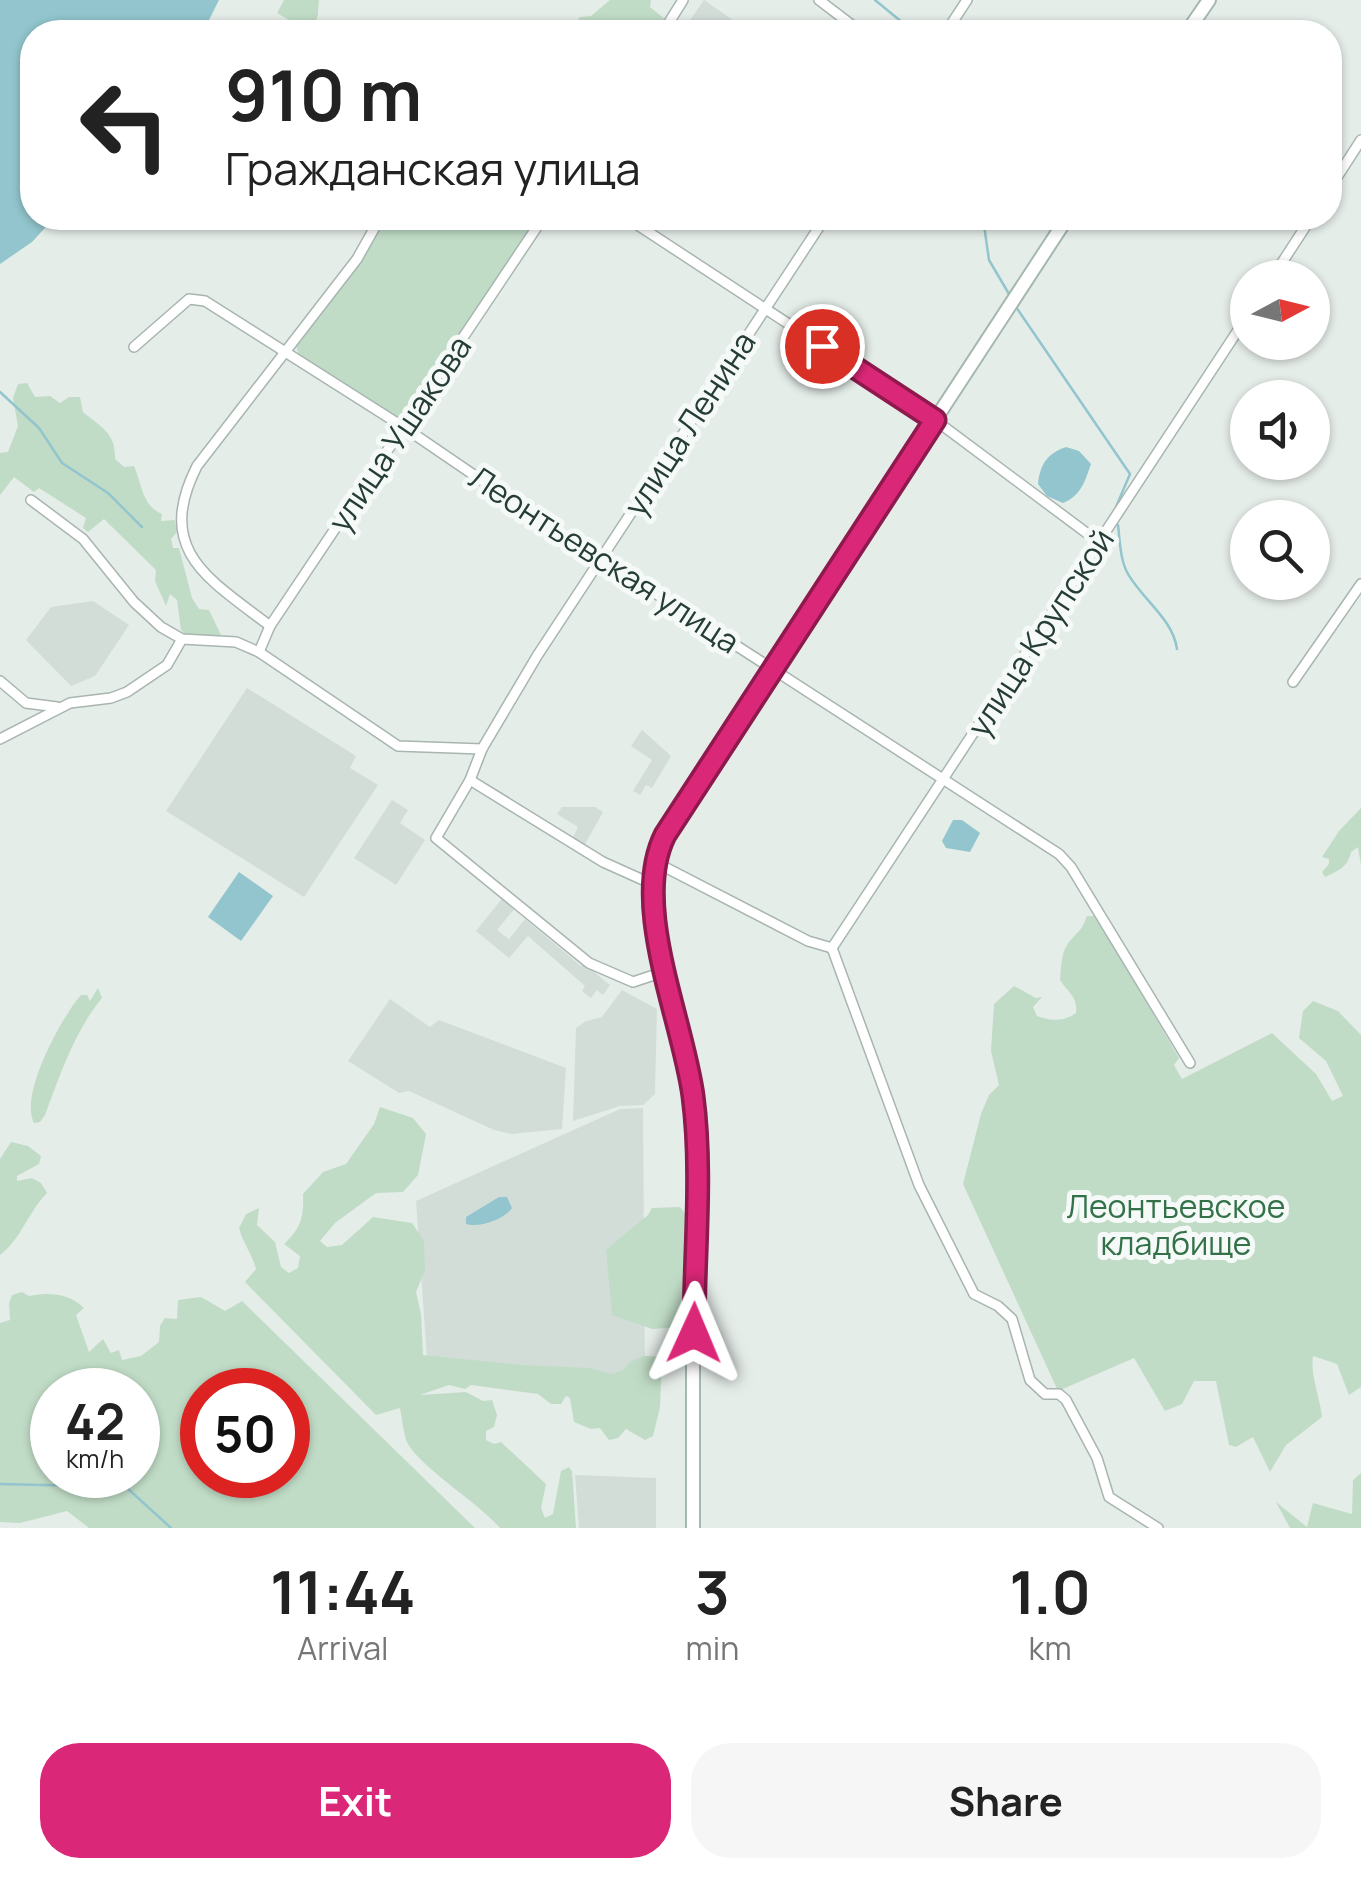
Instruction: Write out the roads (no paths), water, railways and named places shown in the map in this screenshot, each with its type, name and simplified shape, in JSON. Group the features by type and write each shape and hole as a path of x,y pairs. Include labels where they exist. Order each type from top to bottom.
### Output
{"main road":[{"path":"692,1528 695,1125 684,1043 652,904 655,862 665,835 1059,230"}],"street":[{"path":"819,0 846,20"},
{"path":"1342,169 1361,140"},
{"path":"270,626 189,556 182,539 181,511 197,466 357,259 373,230"},
{"name":"улица Ушакова","path":"259,652 270,626 535,230"},
{"path":"645,230 935,420 1100,544"},
{"name":"улица Ленина","path":"666,970 634,982 601,970 436,838 537,656 817,230"},
{"path":"1284,260 1303,230"},
{"name":"Леонтьевская улица","path":"134,347 194,297 205,301 405,428 600,561 1044,844 1071,867 1190,1062"},
{"name":"улица Крупской","path":"832,948 1230,344"},
{"path":"31,500 84,539 142,610 182,640 236,642 259,652 398,746 453,751 482,749"},
{"path":"1293,682 1361,584"},
{"path":"0,682 34,707 60,707 127,692 168,665 182,640"},
{"path":"0,740 60,707"},
{"path":"470,780 603,862 652,884"},
{"path":"655,862 808,941 832,948 919,1185 946,1233 970,1289 1012,1319 1033,1385 1045,1394 1059,1394 1066,1400 1097,1458 1109,1497 1158,1528"}],"water":[{"path":"0,0 219,0 209,20 20,20 20,230 43,230 0,264"},
{"path":"1066,447 1079,451 1091,464 1078,492 1063,503 1047,496 1038,484 1046,460"},
{"path":"953,820 962,820 980,833 970,852 946,848 942,841"},
{"path":"239,872 273,896 241,941 208,917"},
{"path":"499,1197 507,1197 512,1208 508,1212 485,1224 466,1224 466,1217"}],"waterway":[{"path":"875,0 899,20"},
{"path":"985,230 989,260 1009,294"},
{"path":"1016,307 1130,474 1116,507"},
{"path":"0,392 39,428 62,463 108,493 142,527"},
{"path":"1118,525 1125,569 1170,628 1177,649"},
{"path":"0,1484 126,1487 171,1528"}],"park label":[{"name":"Леонтьевское кладбище","path":"1176,1226"}]}
